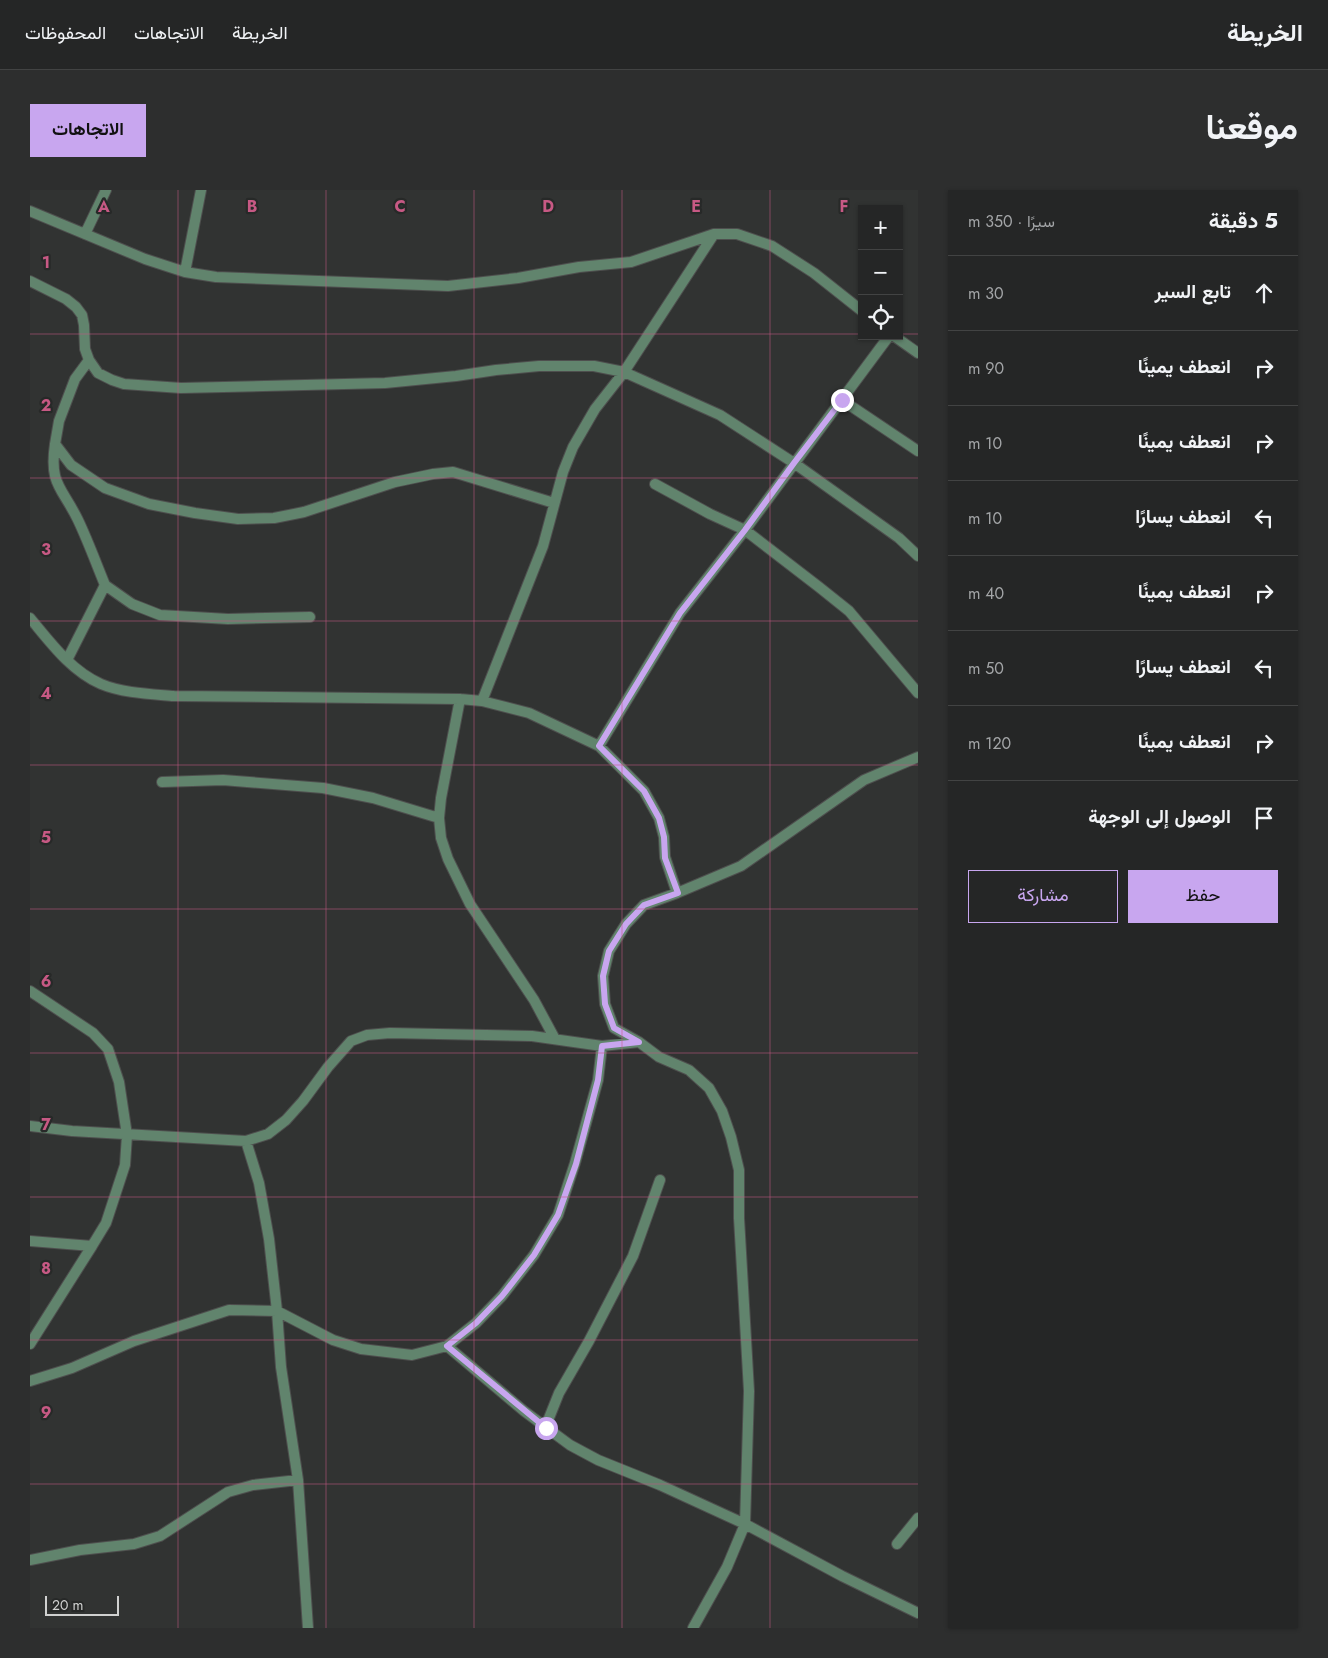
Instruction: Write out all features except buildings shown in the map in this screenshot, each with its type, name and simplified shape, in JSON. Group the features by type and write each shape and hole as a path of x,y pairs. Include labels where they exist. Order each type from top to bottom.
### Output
{"street":[{"path":"85,234 106,190"},
{"path":"185,272 201,190"},
{"path":"30,210 145,259 185,272 216,278 448,286 518,278 579,267 631,262 714,234 737,234 772,246 814,273 858,308"},
{"path":"482,701 543,546 563,472 573,447 595,409 624,372 714,234"},
{"path":"30,281 66,299 82,315 85,349 90,360 98,373 124,384 181,388 385,383 539,366 594,366 624,372 720,414 794,463 899,538 918,556"},
{"path":"599,746 680,613 745,530 886,340"},
{"path":"900,340 918,353"},
{"path":"90,360 75,379 59,421 52,459 56,481 78,518 105,585 132,604 160,615 228,619 310,617"},
{"path":"842,400 918,451"},
{"path":"55,444 71,465 105,488 149,504 238,519 274,518 304,512 395,482 453,472 554,503"},
{"path":"655,484 710,514 745,530 849,611 918,694"},
{"path":"67,660 105,585"},
{"path":"30,618 67,660 84,675 102,684 138,693 174,696 460,699 482,701 529,713 599,746 644,791 659,818 664,837 665,858 678,893"},
{"path":"460,699 439,818 441,838 448,859 470,904 534,1000 555,1039"},
{"path":"693,1628 728,1567 745,1524 748,1391 739,1228 739,1170 732,1136 722,1111 709,1088 689,1070 659,1057 639,1042 614,1028 605,1004 603,976 609,951 626,924 644,905 678,893 740,866 864,780 918,757"},
{"path":"162,782 223,780 323,788 373,798 439,818"},
{"path":"30,991 93,1033 108,1049 119,1082 127,1135 125,1165 106,1223 30,1344"},
{"path":"30,1126 127,1135 246,1141 268,1134 286,1120 340,1052 351,1041 367,1035 430,1033 532,1036 602,1046 639,1042"},
{"path":"30,1381 72,1368 134,1341 229,1310 277,1311 333,1340 361,1349 412,1356 447,1346 476,1323 502,1296 534,1255 558,1215 576,1164 598,1080 602,1046"},
{"path":"246,1141 258,1183 269,1239 281,1367 298,1480 308,1628"},
{"path":"546,1428 559,1393 633,1256 660,1180"},
{"path":"30,1241 92,1246"},
{"path":"447,1346 546,1428 570,1445 598,1460 660,1485 745,1524 842,1576 918,1613"},
{"path":"30,1560 80,1550 134,1544 151,1539 168,1531 228,1492 253,1485 298,1480"},
{"path":"898,1544 918,1518"}],"route":[{"path":"546,1428 447,1346 476,1323 502,1296 534,1255 558,1215 576,1164 598,1080 602,1046 639,1042 614,1028 605,1004 603,976 609,951 626,924 644,905 678,893 665,858 664,837 659,818 644,791 599,746 680,613 842,400"}]}
